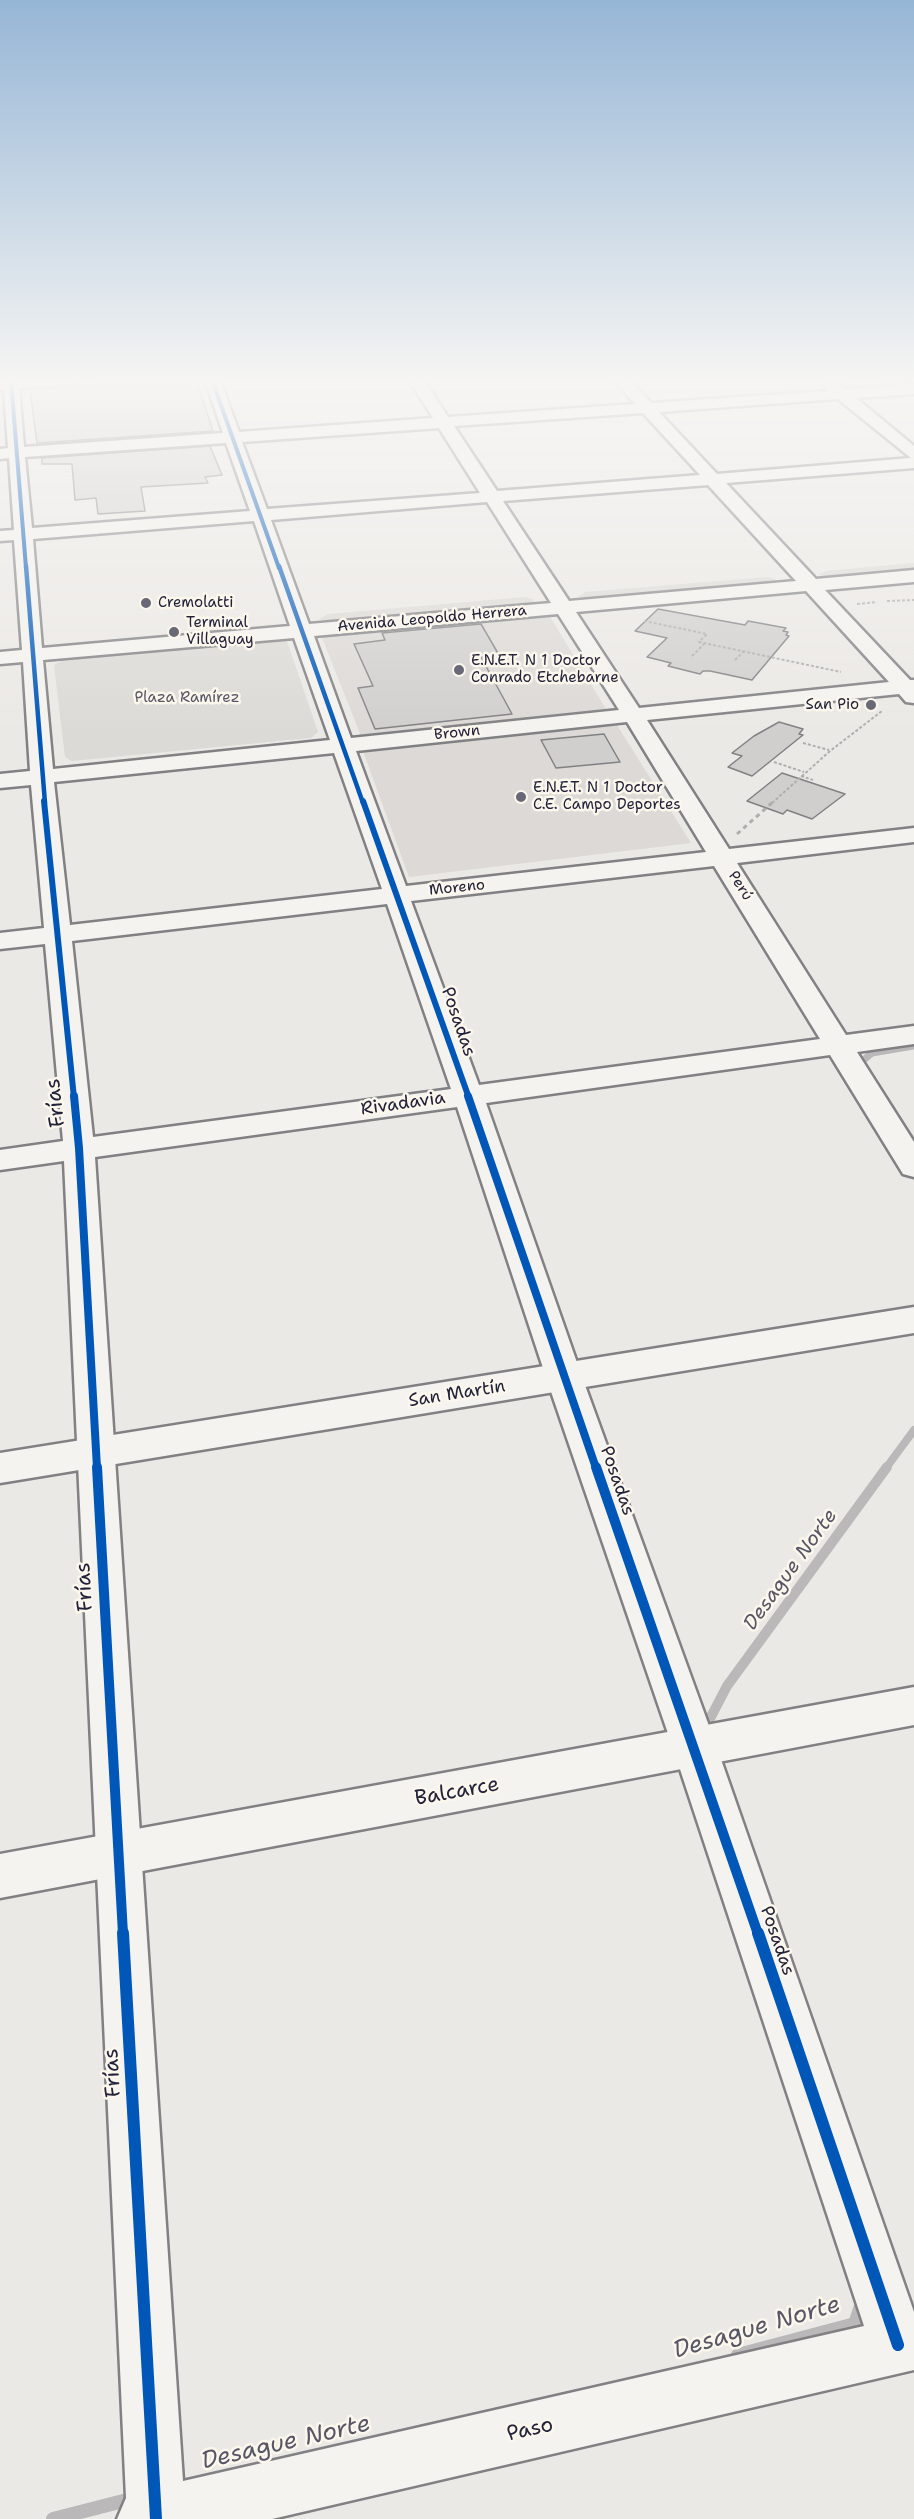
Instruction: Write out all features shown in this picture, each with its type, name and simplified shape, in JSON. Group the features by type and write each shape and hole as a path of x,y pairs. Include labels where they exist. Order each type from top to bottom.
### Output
{"street":[{"name":"Frías","path":"16,498 23,534 25,643 42,777 79,1148 119,1854 153,2518"},
{"name":"Posadas","path":"253,498 398,894 564,1377 906,2344"},
{"path":"0,536 471,498"},
{"name":"Perú","path":"491,498 562,595 633,715 914,1167"},
{"path":"729,498 793,568"},
{"name":"Avenida Leopoldo Herrera","path":"770,570 793,568 812,576"},
{"path":"812,576 830,607 911,690"},
{"name":"Avenida Leopoldo Herrera","path":"25,643 295,615 812,576 914,576"},
{"name":"Avenida Leopoldo Herrera","path":"526,591 562,595"},
{"name":"Brown","path":"0,781 633,715 911,690"},
{"name":"Moreno","path":"0,941 721,854 914,835"},
{"name":"Rivadavia","path":"0,1160 914,1035"},
{"name":"San Martín","path":"0,1468 914,1320"},
{"name":"Balcarce","path":"0,1876 914,1706"},
{"name":"Paso","path":"153,2518 906,2344"}],"path":[{"path":"830,607 914,600"},
{"path":"637,620 707,634 699,642 705,644 846,673"},
{"path":"692,656 705,644"},
{"path":"735,660 744,652"},
{"path":"721,854 805,772 911,690"},
{"path":"803,742 830,751"},
{"path":"774,762 805,772"},
{"path":"801,776 813,780"}],"shaded area":[{"name":"E.N.E.T. N 1 Doctor Conrado Etchebarne","path":"549,615 606,709 361,736 321,635"},
{"name":"E.N.E.T. N 1 Doctor C.E. Campo Deportes","path":"617,725 691,843 409,877 363,751"}],"green space":[{"path":"914,563 914,572 830,579 819,574 826,571"},
{"path":"774,578 778,582 588,600 578,597 585,592"},
{"path":"525,597 532,599 535,603 328,623 319,619 328,614"},
{"name":"Plaza Ramírez","path":"281,638 287,641 318,732 311,738 72,761 65,757 54,665 65,659"}],"building":[{"path":"75,498 143,498 145,511 98,514 96,498 75,500"},
{"path":"658,609 745,625 748,621 786,628 783,631 788,632 786,635 789,636 752,680 710,671 703,671 700,674 668,666 671,663 647,657 667,638 635,631"},
{"path":"481,624 499,655 481,657 512,714 375,729 358,688 373,686 354,644 385,640 382,633"},
{"path":"779,722 803,729 799,734 803,735 752,776 728,767 742,756 732,753 754,736"},
{"path":"604,734 620,762 556,768 541,740"},
{"path":"782,773 845,794 812,819 787,810 783,814 747,801"}],"waterway":[{"name":"Desague Norte","path":"864,1069 860,1063 872,1053 914,1046"},
{"name":"Desague Norte","path":"886,1468 914,1430"},
{"name":"Desague Norte","path":"703,1732 727,1686 887,1467"},
{"name":"Desague Norte","path":"738,2355 855,2324 862,2303"},
{"name":"Desague Norte","path":"53,2519 135,2498"}],"cycle path":[{"path":"20,498 42,777 79,1148 156,2519"},
{"path":"254,498 468,1095 564,1377 695,1748 898,2345"}],"place":[{"name":"Cremolatti","path":"146,603"},
{"name":"Terminal Villaguay","path":"174,632"},
{"name":"E.N.E.T. N 1 Doctor Conrado Etchebarne","path":"459,670"},
{"name":"San Pio","path":"871,705"},
{"name":"E.N.E.T. N 1 Doctor C.E. Campo Deportes","path":"521,797"}]}
